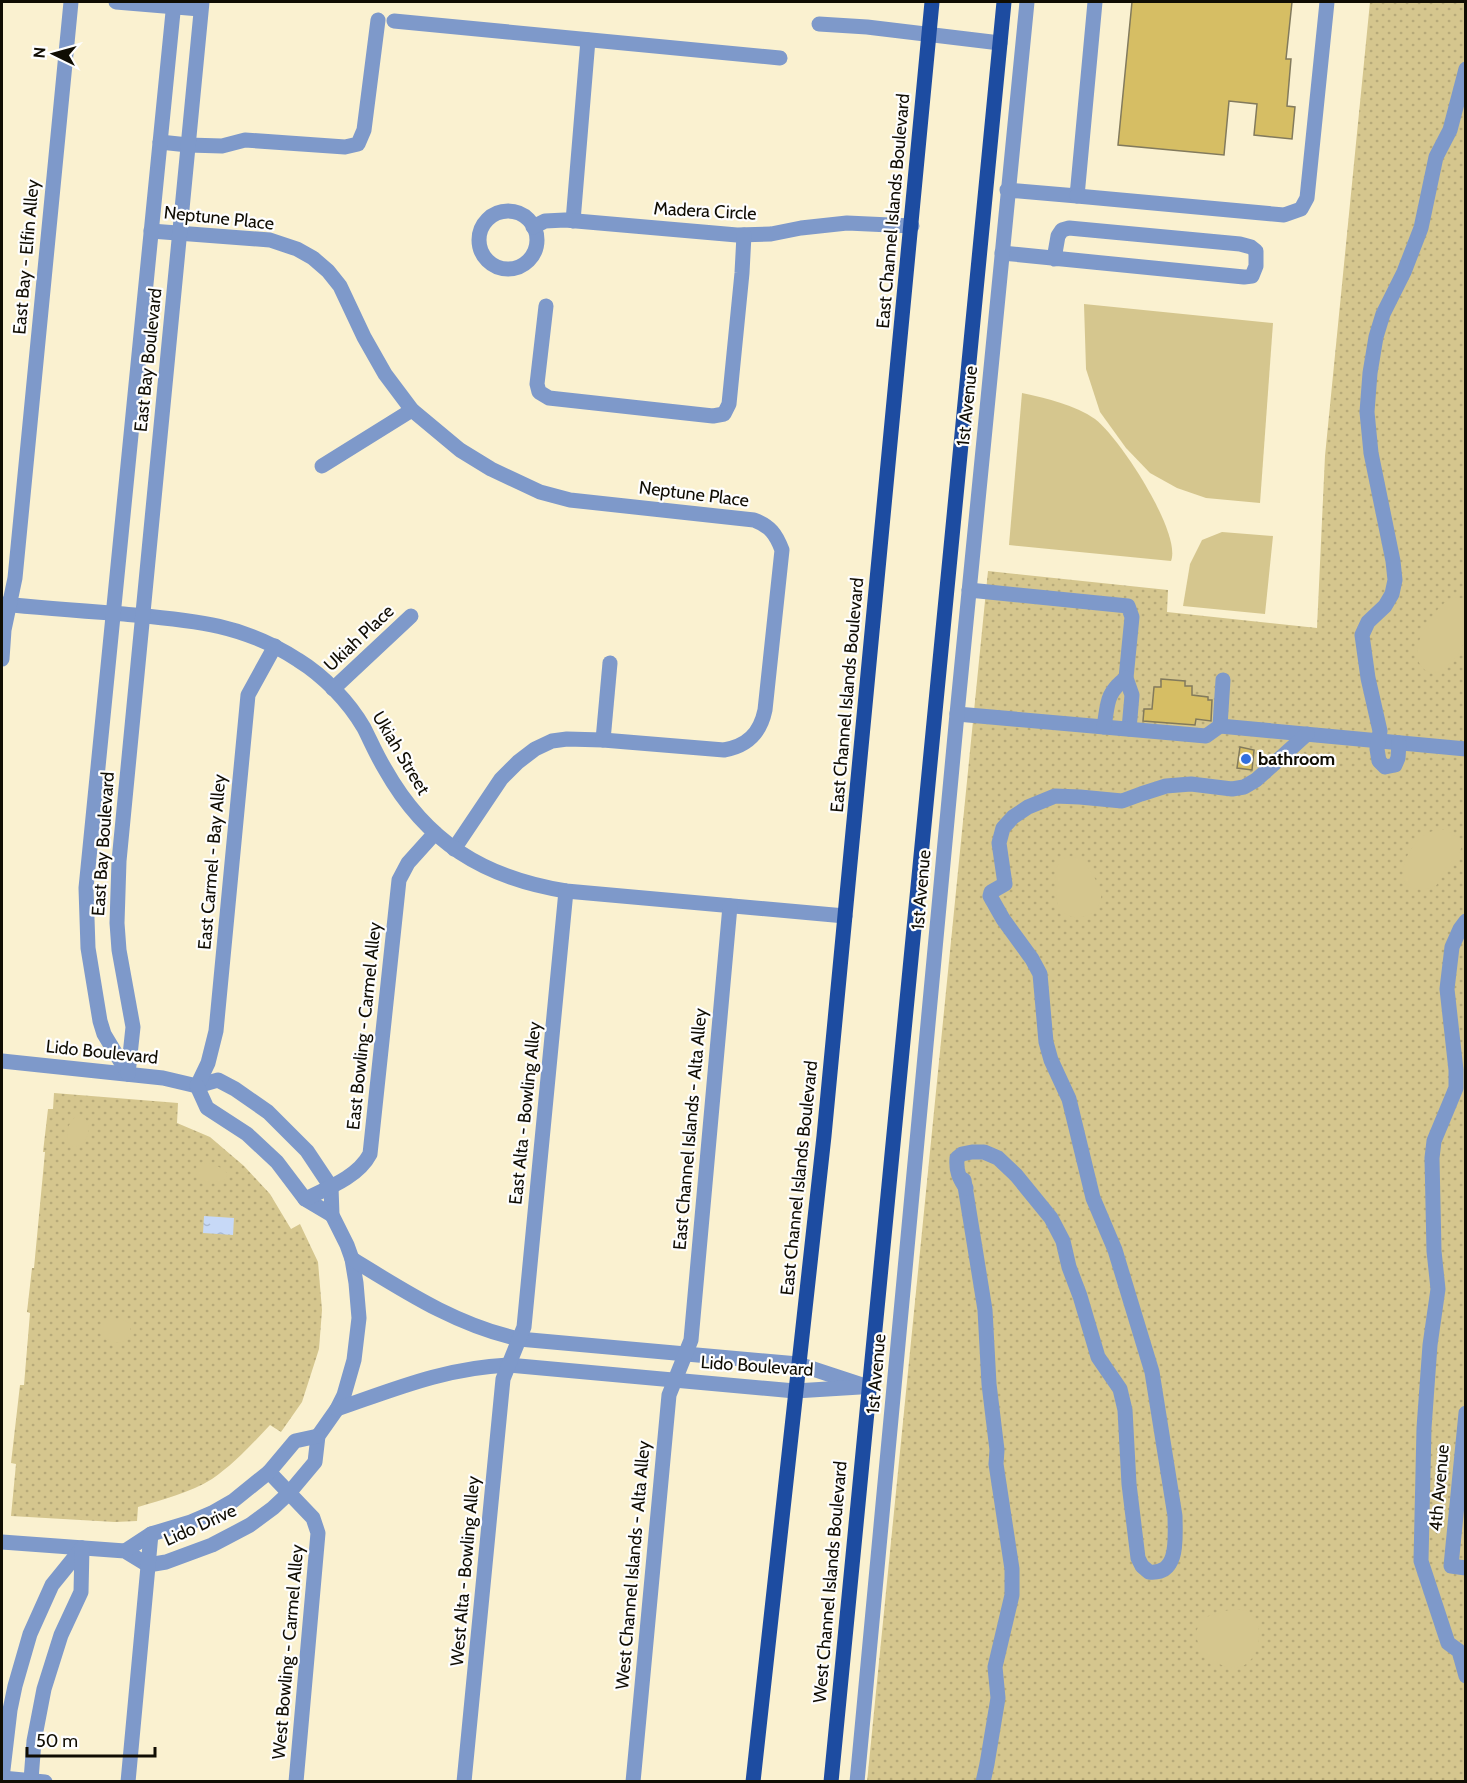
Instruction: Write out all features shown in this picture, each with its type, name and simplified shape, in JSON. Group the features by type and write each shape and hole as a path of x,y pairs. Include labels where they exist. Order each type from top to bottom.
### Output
{"main road":[{"name":"East Channel Islands Boulevard","path":"795,1391 824,1136 932,2"},
{"path":"868,1386 1004,2"},
{"name":"West Channel Islands Boulevard","path":"831,1782 868,1386"},
{"path":"753,1782 795,1391"}],"street":[{"name":"East Bay - Elfin Alley","path":"2,659 6,604 15,578 70,2"},
{"path":"116,2 201,5"},
{"name":"1st Avenue","path":"857,1782 1007,190 1027,2"},
{"path":"1077,196 1095,2"},
{"path":"1007,190 1284,215 1301,209 1307,198 1327,2"},
{"name":"East Bay Boulevard","path":"128,1074 104,1034 100,1021 88,948 86,888 173,4"},
{"name":"East Bay Boulevard","path":"128,1074 133,1027 120,950 117,899 119,861 201,5"},
{"path":"160,142 188,146 222,146 245,140 345,147 358,144 364,130 378,20"},
{"path":"394,21 780,58"},
{"path":"819,24 867,27 1000,43"},
{"path":"573,221 588,40"},
{"path":"1399,743 1395,765 1385,767 1379,761 1377,741 1380,731 1368,678 1362,635 1368,622 1385,606 1392,594 1395,580 1371,453 1367,412 1370,373 1383,314 1404,272 1420,228 1436,157 1450,130 1466,69"},
{"name":"Madera Circle","path":"534,227 545,221 555,220 695,233 744,235 771,234 801,228 848,224 912,226"},
{"path":"1002,253 1054,259 1244,277 1252,276 1256,266 1256,251 1240,244 1091,230 1062,230 1058,236 1054,259"},
{"name":"Neptune Place","path":"151,231 270,240 297,249 313,258 328,271 339,286 385,374 412,410 460,450 491,469 540,492 570,500 754,520 772,530 778,539 782,550 765,710 757,732 748,741 736,748 723,750 603,740 552,741 535,749 501,779 454,849"},
{"path":"546,306 537,384 539,392 549,398 712,416 723,414 729,404 744,235"},
{"path":"322,466 412,410"},
{"path":"969,590 1128,606 1132,617 1126,678 1132,695 1129,729"},
{"name":"Ukiah Street","path":"6,604 214,624 253,636 275,646 299,661 333,689 355,714 399,793 435,833 454,849 488,869 512,879 566,891 845,916"},
{"name":"Ukiah Place","path":"333,689 411,616"},
{"name":"East Carmel - Bay Alley","path":"197,1086 208,1063 216,1031 248,695 275,646"},
{"path":"603,740 610,663"},
{"path":"1104,727 1107,704 1112,690 1126,678"},
{"path":"1220,726 1223,680"},
{"path":"957,714 1206,736 1220,726 1466,749"},
{"path":"983,1782 998,1698 994,1667 1012,1595 1012,1569 996,1464 997,1450 989,1384 985,1310 966,1188 956,1168 957,1158 963,1154 984,1152 998,1158 1016,1175 1051,1218 1063,1241 1098,1357 1120,1389 1125,1410 1129,1484 1138,1558 1142,1566 1149,1572 1157,1573 1167,1567 1172,1559 1175,1537 1174,1516 1152,1372 1115,1250 1093,1198 1069,1099 1051,1060 1046,1042 1040,974 1032,958 990,897 991,892 1005,884 999,843 1003,828 1013,817 1028,807 1055,796 1122,801 1166,786 1191,784 1232,789 1244,787 1256,780 1307,734"},
{"name":"East Bowling - Carmel Alley","path":"305,1199 331,1187 362,1167 370,1154 399,880 408,863 435,833"},
{"name":"East Alta - Bowling Alley","path":"508,1365 524,1327 566,891"},
{"name":"East Channel Islands - Alta Alley","path":"685,1354 691,1340 730,906"},
{"path":"1466,921 1452,947 1447,989 1456,1088 1434,1141 1432,1158 1434,1251 1438,1289 1427,1380 1421,1550 1421,1561 1448,1643 1459,1651 1466,1676"},
{"name":"Lido Boulevard","path":"2,1061 163,1078 197,1086 218,1080 268,1112 307,1151 331,1187"},
{"path":"197,1086 207,1108 247,1134 277,1162 305,1199 332,1215"},
{"path":"331,1187 332,1215 352,1260 359,1318 349,1382 337,1409"},
{"name":"Lido Boulevard","path":"352,1260 456,1319 519,1339 798,1364 868,1386"},
{"name":"West Channel Islands - Alta Alley","path":"633,1782 669,1395 685,1354"},
{"name":"Lido Boulevard","path":"337,1409 440,1374 480,1366 508,1365 795,1391 868,1386"},
{"name":"West Alta - Bowling Alley","path":"464,1782 503,1378 508,1365"},
{"name":"Lido Drive","path":"2,1542 125,1551 148,1565 166,1562 230,1537 273,1508 315,1462 318,1436 337,1409"},
{"name":"4th Avenue","path":"1458,1567 1466,1413"},
{"name":"Lido Drive","path":"125,1551 151,1534 191,1522 233,1501 269,1472 295,1441 318,1436"},
{"name":"West Bowling - Carmel Alley","path":"269,1472 313,1518 319,1539 296,1782"},
{"path":"128,1782 151,1534"},
{"path":"82,1548 81,1592 61,1635 44,1689 34,1742 38,1781 2,1778 10,1710 30,1634 52,1585 82,1548"}],"shaded area":[{"path":"1370,2 1465,2 1465,1781 867,1782 988,571 1168,590 1167,612 1317,628 1325,456"},
{"path":"1084,304 1273,323 1260,503 1206,498 1177,488 1150,473 1126,448 1100,412 1086,369"},
{"path":"1022,393 1079,410 1095,419 1106,429 1132,464 1158,509 1172,548 1171,561 1009,545"},
{"path":"1222,532 1273,536 1265,614 1183,606 1190,564 1202,540"},
{"path":"1453,597 1465,599 1466,636 1464,643 1449,665 1435,673 1428,672 1418,659 1420,639 1438,609"},
{"path":"1445,830 1453,834 1461,843 1458,855 1446,867 1436,886 1421,889 1406,885 1404,864 1415,843 1428,833"},
{"path":"1068,856 1082,859 1101,891 1098,907 1086,916 1071,916 1065,913 1058,904 1057,868 1060,862"},
{"path":"54,1093 178,1103 177,1123 210,1137 244,1166 270,1194 291,1229 300,1224 318,1262 322,1310 319,1349 302,1402 281,1432 270,1425 235,1460 204,1484 138,1507 137,1521 115,1522 11,1516 16,1464 11,1463 20,1385 24,1385 30,1313 27,1312 32,1268 34,1268 45,1152 43,1152 48,1109 53,1109"},
{"path":"75,1117 84,1117 88,1126 88,1135 83,1143 74,1148 67,1142 67,1135 69,1126"},
{"path":"213,1164 225,1170 228,1175 224,1181 204,1181 197,1176 196,1171 197,1165"},
{"path":"109,1319 122,1319 130,1324 130,1336 123,1341 116,1342 102,1336 100,1328"},
{"path":"1232,1609 1250,1613 1259,1631 1255,1654 1248,1663 1238,1667 1226,1666 1210,1658 1205,1654 1197,1639 1198,1628 1205,1618"}],"water":[{"path":"204,1216 234,1218 233,1235 203,1233"}],"building":[{"path":"1132,2 1292,2 1286,59 1291,59 1287,106 1295,107 1292,139 1254,135 1257,104 1229,101 1224,155 1118,145"},
{"path":"1161,679 1185,681 1185,686 1192,686 1192,695 1208,697 1208,700 1212,700 1211,721 1196,719 1195,725 1143,721 1144,709 1152,709 1154,687 1161,687"},
{"name":"bathroom","path":"1240,747 1254,750 1252,770 1237,768"}],"place":[{"name":"bathroom","path":"1246,759"}]}
